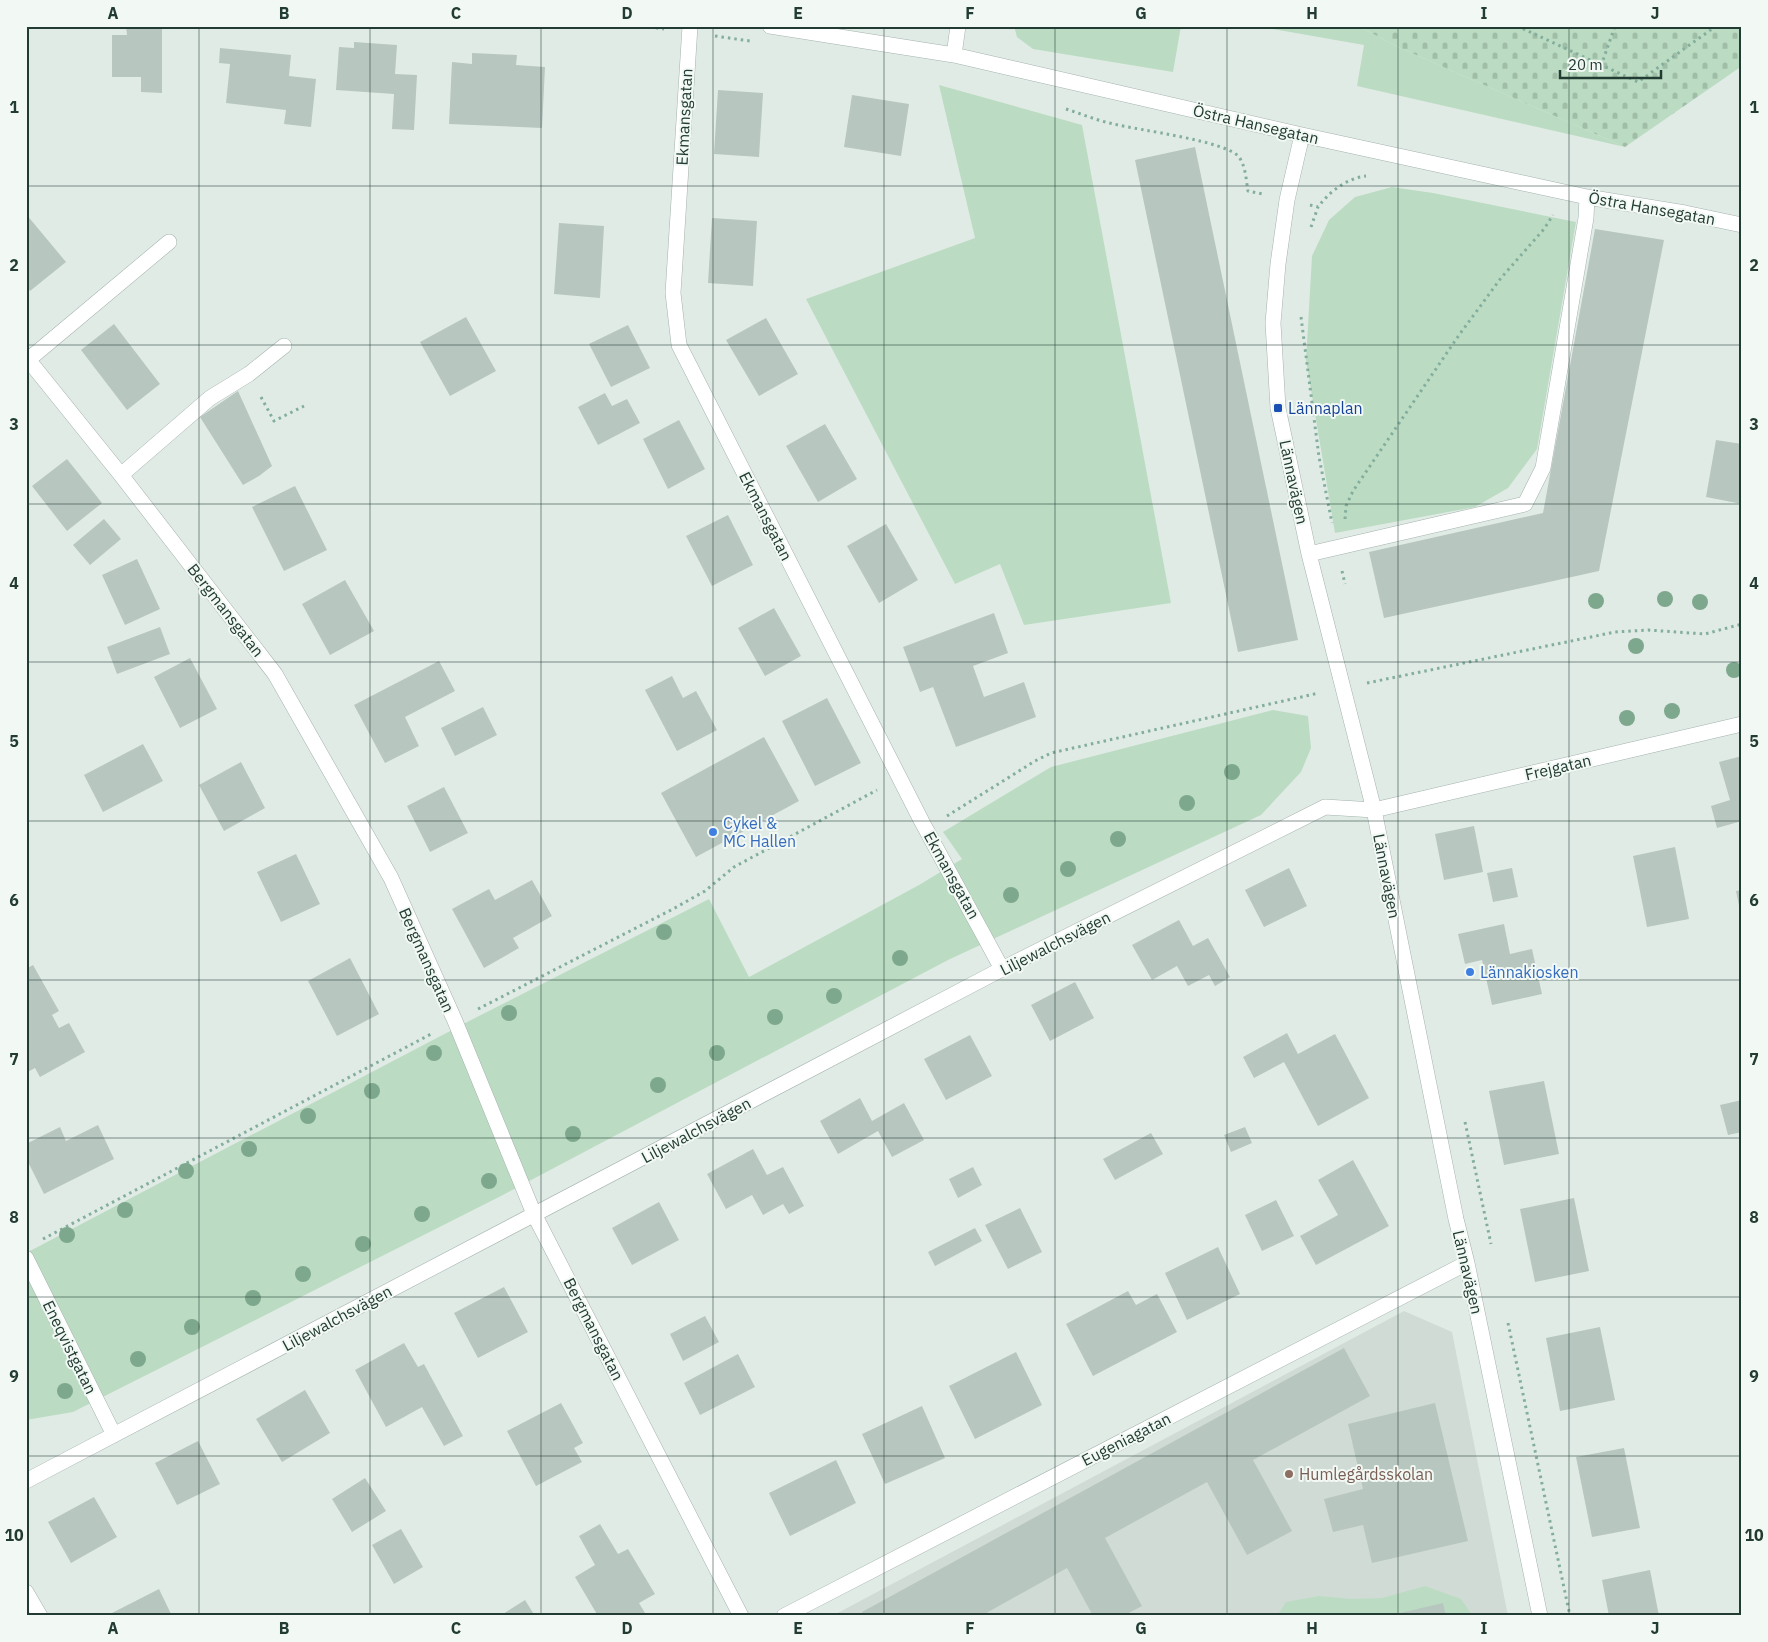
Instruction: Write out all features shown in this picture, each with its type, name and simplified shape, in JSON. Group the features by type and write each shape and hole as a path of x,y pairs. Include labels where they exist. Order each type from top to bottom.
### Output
{"street":[{"name":"Östra Hansegatan","path":"770,26 954,55 1302,135 1587,197 1742,225"},
{"path":"954,55 958,26"},
{"name":"Ekmansgatan","path":"689,29 673,293 679,345 922,822 1002,969"},
{"name":"Lännavägen","path":"1302,135 1287,200 1278,264 1273,323 1278,408 1309,554 1374,810 1454,1209 1468,1263 1540,1616"},
{"path":"1309,554 1525,504 1543,468 1586,218 1587,197"},
{"path":"27,358 169,242"},
{"path":"121,475 210,398 249,374 284,346"},
{"name":"Bergmansgatan","path":"27,358 121,475 275,674 391,878 455,1021 534,1214 741,1616"},
{"name":"Frejgatan","path":"1374,810 1742,724"},
{"name":"Liljewalchsvägen","path":"26,1481 1002,969 1325,807 1374,810"},
{"name":"Eneqvistgatan","path":"26,1258 114,1436"},
{"name":"Eugeniagatan","path":"784,1616 1468,1263"},
{"path":"26,1592 40,1616"}],"path":[{"path":"643,26 689,29 756,42"},
{"path":"1517,26 1638,82 1716,26"},
{"path":"1601,66 1615,26"},
{"path":"1057,106 1112,124 1194,139 1230,151 1238,156 1244,168 1248,191 1318,207 1328,194 1343,185 1362,177 1371,176"},
{"path":"1350,544 1345,520 1346,506 1353,490 1459,334 1502,278 1544,229 1554,212 1560,190"},
{"path":"249,374 274,421 304,406"}],"shaded area":[{"name":"Humlegårdsskolan","path":"1404,1311 1452,1332 1508,1616 832,1616"}],"green space":[{"path":"1014,26 1181,26 1173,72 1033,49 1017,37"},
{"path":"1256,26 1358,26 1398,47 1625,147 1357,86 1364,45"},
{"path":"1358,26 1742,26 1742,66 1625,147 1398,47"},
{"path":"939,85 1082,125 1171,603 1024,625 1000,564 955,584 806,299 975,238"},
{"path":"1392,187 1433,193 1576,222 1537,449 1508,488 1475,507 1335,533 1306,360 1312,256 1329,220 1355,197"},
{"path":"1273,710 1308,716 1311,748 1301,772 1261,815 948,960 499,1197 73,1412 26,1420 26,1253 473,1019 709,899 749,977 919,885 962,859 943,832 1051,767"},
{"path":"1425,1586 1461,1599 1473,1616 1277,1616 1286,1602 1319,1596 1352,1599 1382,1598"}],"building":[{"path":"126,26 162,26 162,93 141,92 141,77 112,77 112,35 127,35"},
{"path":"354,42 397,45 395,74 417,75 414,130 392,129 394,94 336,90 339,47 354,48"},
{"path":"220,48 291,55 289,76 316,79 311,127 284,124 286,110 226,103 230,64 219,63"},
{"path":"472,53 517,55 516,65 545,67 542,128 449,124 452,62 472,64"},
{"path":"718,90 763,93 759,157 714,154"},
{"path":"852,95 909,104 901,156 844,147"},
{"path":"1195,147 1298,640 1238,652 1135,160"},
{"path":"26,214 66,262 30,291 26,286"},
{"path":"712,218 757,221 753,286 708,283"},
{"path":"559,223 604,226 600,298 554,294"},
{"path":"1595,229 1664,240 1599,571 1384,618 1369,552 1543,513"},
{"path":"466,317 496,371 450,396 420,342"},
{"path":"766,318 798,374 759,396 726,340"},
{"path":"114,324 160,384 127,410 81,350"},
{"path":"628,325 650,368 611,387 589,344"},
{"path":"238,391 272,466 243,485 200,417"},
{"path":"605,393 612,406 627,399 640,423 598,445 578,407"},
{"path":"679,420 705,469 668,489 643,439"},
{"path":"825,424 857,479 818,502 786,446"},
{"path":"1716,440 1742,444 1742,504 1706,497"},
{"path":"67,459 102,503 67,531 32,486"},
{"path":"295,486 327,550 284,571 252,507"},
{"path":"728,515 753,565 712,586 686,536"},
{"path":"104,519 121,539 90,565 73,545"},
{"path":"886,524 918,580 879,603 847,546"},
{"path":"137,559 160,609 125,625 102,575"},
{"path":"345,580 374,631 330,655 302,604"},
{"path":"774,608 801,656 765,676 738,628"},
{"path":"994,613 1008,653 973,666 984,697 1024,682 1036,717 956,747 933,687 920,692 903,647"},
{"path":"160,627 170,654 117,674 107,647"},
{"path":"190,658 217,709 180,728 154,677"},
{"path":"439,661 455,691 405,717 419,746 385,763 354,705"},
{"path":"672,676 683,698 696,691 717,730 677,751 645,690"},
{"path":"827,698 861,763 815,786 782,721"},
{"path":"483,707 497,735 455,756 441,728"},
{"path":"764,737 799,801 696,857 661,793"},
{"path":"143,744 163,781 103,812 84,775"},
{"path":"1742,756 1742,821 1717,828 1711,806 1730,800 1719,762"},
{"path":"241,762 265,808 224,831 199,785"},
{"path":"444,787 468,833 430,852 407,806"},
{"path":"1474,826 1483,872 1444,880 1435,834"},
{"path":"1675,847 1689,919 1647,927 1633,856"},
{"path":"296,854 320,904 281,922 257,872"},
{"path":"1289,868 1307,906 1264,927 1245,890"},
{"path":"1512,868 1518,897 1493,902 1487,873"},
{"path":"532,880 552,916 513,938 519,948 484,968 452,909 489,889 495,900"},
{"path":"1742,890 1742,915 1741,915 1736,891"},
{"path":"1179,920 1193,946 1208,938 1230,977 1215,986 1209,975 1188,986 1177,966 1152,980 1132,945"},
{"path":"1504,924 1510,954 1532,949 1542,994 1492,1005 1482,960 1465,964 1458,934"},
{"path":"350,958 379,1014 337,1036 308,981"},
{"path":"33,965 59,1011 52,1015 59,1028 69,1023 85,1052 40,1077 35,1068 26,1073 26,969"},
{"path":"1075,982 1094,1018 1050,1041 1031,1005"},
{"path":"1287,1033 1298,1054 1335,1034 1369,1098 1318,1126 1284,1062 1254,1078 1243,1057"},
{"path":"970,1035 992,1076 946,1100 924,1059"},
{"path":"1544,1081 1559,1154 1504,1165 1489,1091"},
{"path":"860,1098 872,1121 904,1103 924,1140 892,1157 878,1131 838,1154 820,1121"},
{"path":"1742,1100 1742,1132 1728,1135 1720,1105"},
{"path":"98,1125 114,1159 44,1194 26,1158 26,1144 60,1127 66,1141"},
{"path":"1245,1127 1252,1143 1231,1152 1224,1135"},
{"path":"1151,1133 1163,1154 1115,1180 1103,1159"},
{"path":"753,1149 767,1175 783,1167 804,1206 789,1214 783,1204 763,1215 752,1195 726,1209 707,1174"},
{"path":"1353,1160 1389,1226 1316,1265 1300,1236 1338,1215 1318,1180"},
{"path":"973,1167 982,1185 958,1198 949,1179"},
{"path":"1574,1198 1589,1271 1535,1282 1520,1209"},
{"path":"1276,1200 1294,1236 1262,1251 1245,1215"},
{"path":"659,1202 679,1240 632,1265 612,1228"},
{"path":"1020,1208 1042,1252 1008,1269 985,1225"},
{"path":"975,1228 982,1241 935,1266 928,1252"},
{"path":"1218,1247 1240,1294 1187,1320 1165,1273"},
{"path":"504,1287 528,1332 478,1358 454,1313"},
{"path":"1128,1291 1136,1305 1157,1294 1177,1332 1093,1376 1066,1324"},
{"path":"705,1316 719,1342 683,1361 670,1334"},
{"path":"1600,1327 1615,1400 1560,1411 1546,1338"},
{"path":"404,1343 418,1367 424,1364 463,1436 444,1446 422,1407 386,1427 355,1370"},
{"path":"1344,1348 1370,1396 1253,1460 1292,1531 1247,1555 1207,1482 1105,1538 1142,1606 1123,1616 1093,1616 1067,1568 981,1616 864,1616 862,1612"},
{"path":"1016,1352 1042,1405 975,1439 949,1386"},
{"path":"738,1354 755,1387 700,1415 684,1383"},
{"path":"305,1390 330,1433 282,1462 256,1419"},
{"path":"561,1403 583,1443 574,1448 582,1462 536,1486 507,1431"},
{"path":"1435,1403 1468,1541 1372,1563 1363,1525 1333,1532 1324,1499 1363,1489 1348,1424"},
{"path":"922,1406 945,1458 885,1484 862,1434"},
{"path":"198,1441 220,1484 177,1505 155,1463"},
{"path":"1624,1448 1640,1528 1592,1537 1576,1457"},
{"path":"836,1460 856,1503 790,1536 769,1493"},
{"path":"365,1478 386,1511 352,1532 332,1499"},
{"path":"94,1497 117,1537 71,1563 48,1522"},
{"path":"600,1524 618,1554 628,1549 655,1594 639,1603 645,1613 640,1616 598,1616 575,1577 595,1565 579,1536"},
{"path":"401,1529 423,1567 394,1584 372,1545"},
{"path":"1650,1570 1659,1616 1609,1616 1602,1580"},
{"path":"159,1589 172,1616 111,1616 110,1614"},
{"path":"525,1600 535,1616 503,1616 503,1614"},
{"path":"1443,1603 1446,1616 1401,1616 1400,1613"}],"place":[{"name":"Lännaplan","path":"1278,408"},
{"name":"Cykel & MC Hallen","path":"713,832"},
{"name":"Lännakiosken","path":"1470,972"},
{"name":"Humlegårdsskolan","path":"1289,1474"}]}
